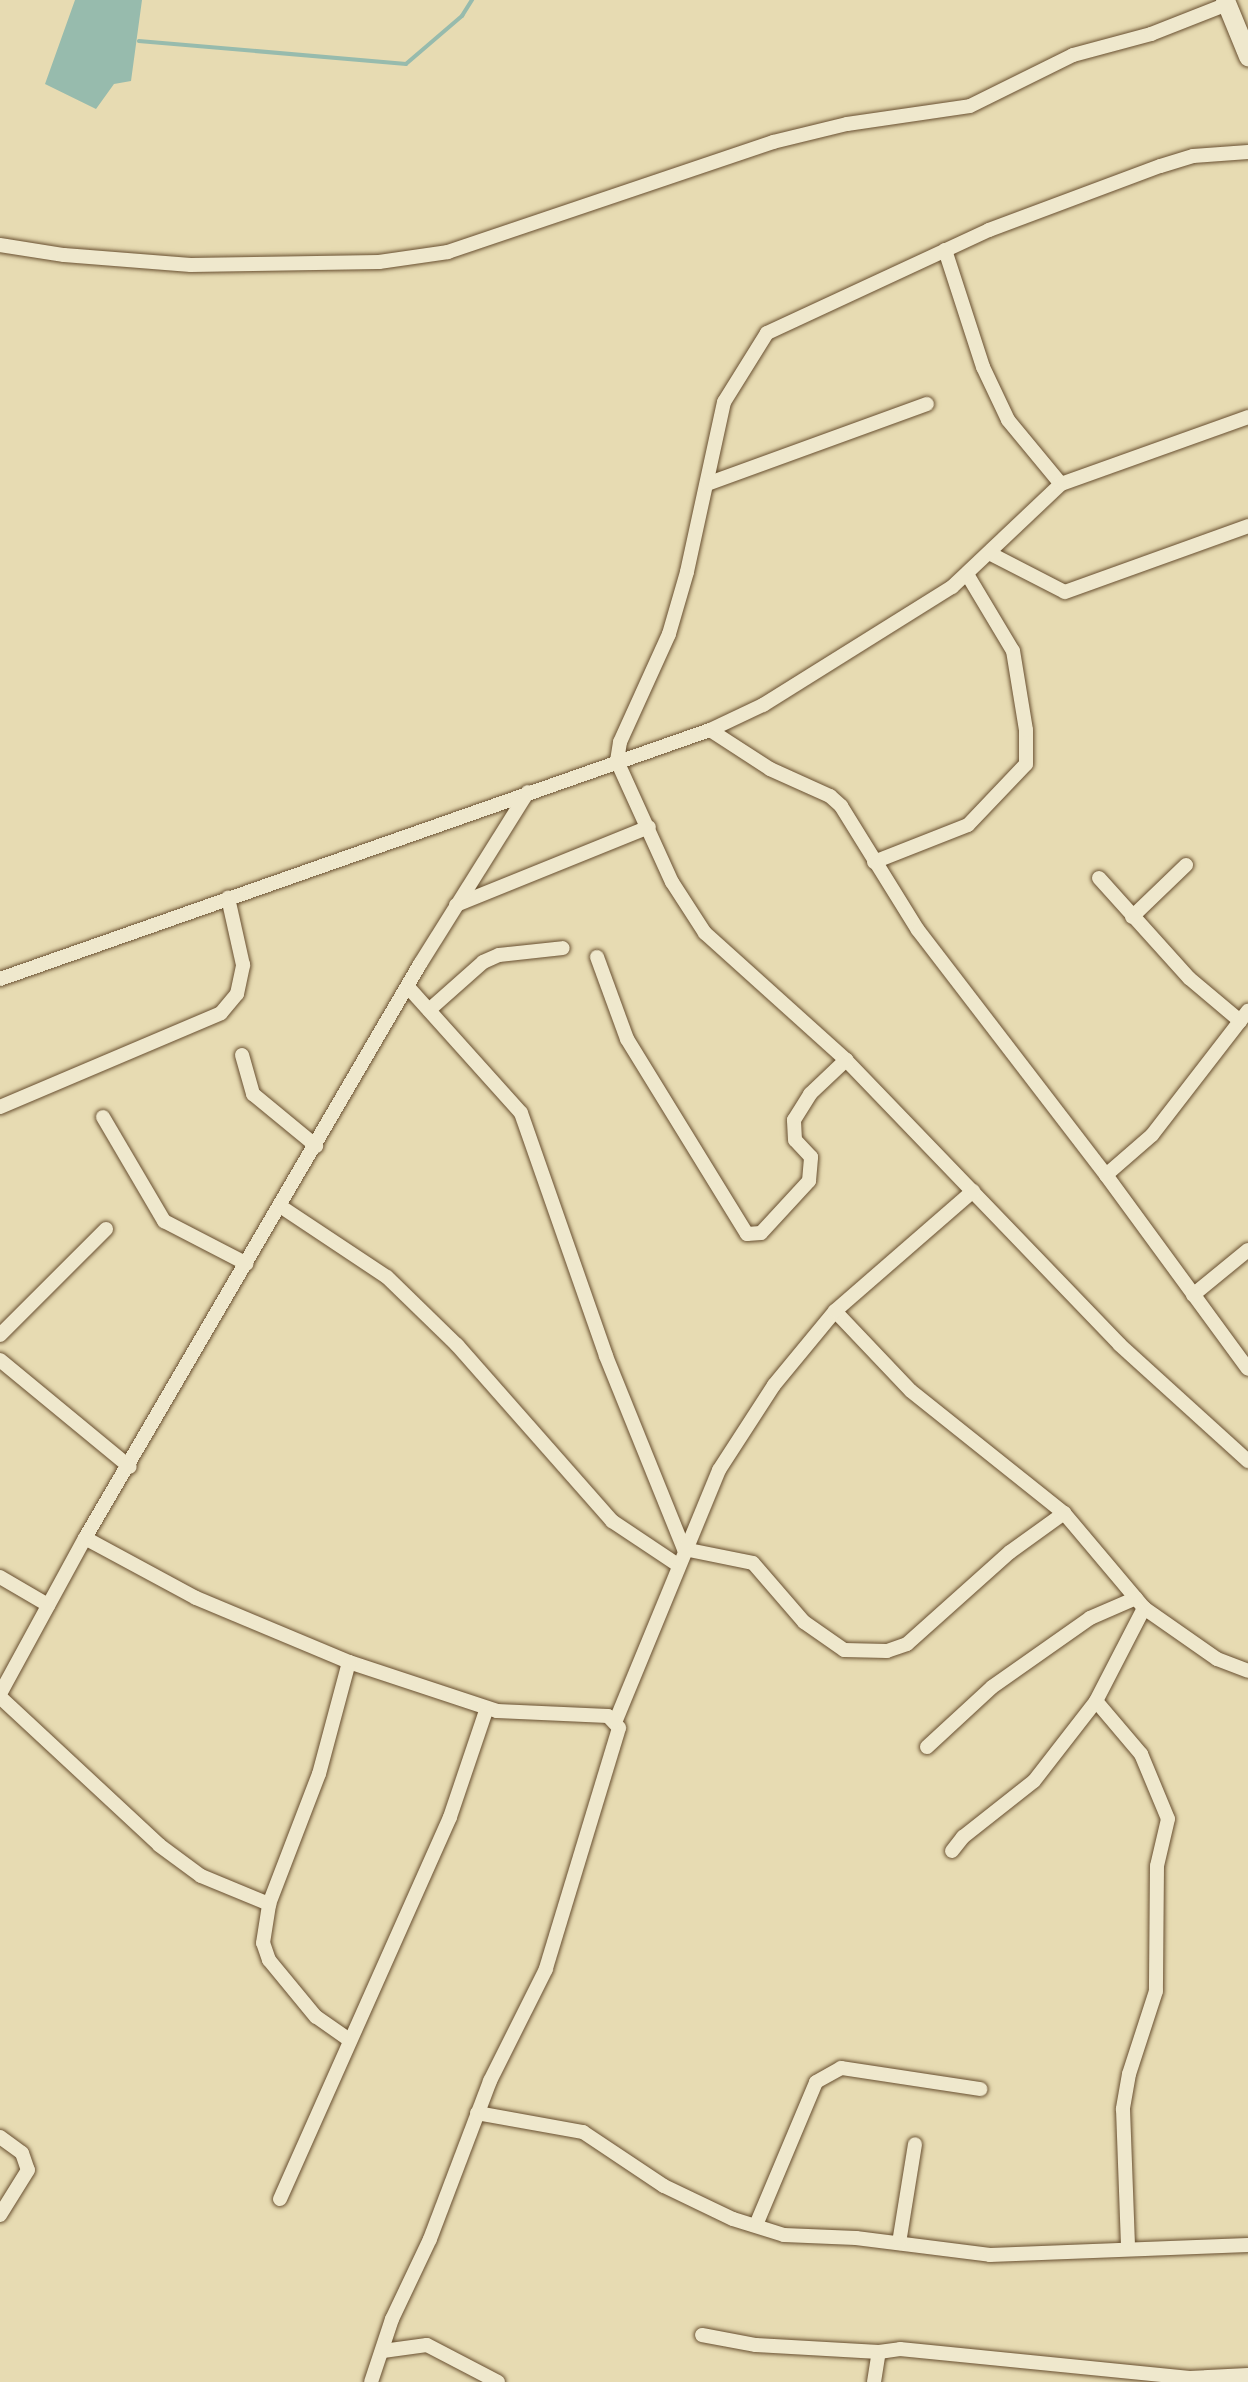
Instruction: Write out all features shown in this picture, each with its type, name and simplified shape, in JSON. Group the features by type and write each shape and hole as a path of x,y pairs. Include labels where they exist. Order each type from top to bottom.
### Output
{"main road":[{"path":"1226,2 1248,56"}],"street":[{"path":"0,245 64,255 191,265 379,262 448,252 773,142 847,124 970,106 1073,55 1150,34 1226,2"},
{"path":"1248,152 1193,156 1160,166 945,250 767,333 724,402 707,484 669,634 620,742 617,761 672,883 705,933 846,1060 1120,1345 1248,1461"},
{"path":"945,250 983,367 1008,420 1061,484"},
{"path":"707,484 927,404"},
{"path":"0,979 710,730 764,705 967,574 1061,484 1082,473 1248,417"},
{"path":"989,553 1065,592 1248,526"},
{"path":"874,862 968,825 1026,764 1026,730 1013,651 967,574"},
{"path":"710,730 770,769 830,796 841,806 918,930 1106,1175 1248,1369"},
{"path":"269,1904 201,1876 159,1845 0,1696 85,1538 130,1466 456,905 528,792"},
{"path":"456,905 649,827"},
{"path":"1132,917 1186,865"},
{"path":"1099,878 1189,978 1244,1016 1152,1135 1106,1175"},
{"path":"0,1107 221,1013 237,994 243,965 228,898"},
{"path":"429,1010 483,962 499,955 562,948"},
{"path":"597,957 627,1039 747,1234 761,1233 809,1181 811,1157 795,1140 794,1120 810,1094 846,1060"},
{"path":"408,987 522,1113 606,1356 684,1549"},
{"path":"242,1055 253,1094 316,1146"},
{"path":"103,1117 164,1221 247,1264"},
{"path":"371,2382 392,2319 430,2239 477,2113 547,1969 620,1728 616,1720 684,1549 719,1470 774,1385 835,1311 973,1191"},
{"path":"281,1206 387,1277 457,1345 612,1521 678,1565"},
{"path":"0,1335 106,1229"},
{"path":"1193,1295 1248,1250"},
{"path":"835,1311 897,1379 1064,1513 1140,1603 1217,1659 1248,1671"},
{"path":"0,1360 130,1466"},
{"path":"684,1549 753,1563 804,1622 844,1650 887,1651 907,1644 1010,1552 1064,1513"},
{"path":"85,1538 196,1598 349,1662 487,1708 616,1720"},
{"path":"0,1577 48,1605"},
{"path":"952,1852 963,1837 1020,1795 1096,1701 1140,1603"},
{"path":"927,1747 992,1687 1090,1618 1140,1603"},
{"path":"348,2039 316,2017 270,1960 263,1943 269,1904 315,1786 349,1662"},
{"path":"1096,1701 1141,1754 1168,1819 1157,1866 1156,1991 1129,2074 1123,2109 1128,2247"},
{"path":"280,2199 348,2039 450,1816 487,1708"},
{"path":"756,2225 816,2082 841,2068 980,2089"},
{"path":"477,2113 583,2132 664,2186 756,2225 801,2238 899,2244 990,2255 1128,2247 1248,2245"},
{"path":"0,2137 22,2153 28,2170 0,2215"},
{"path":"899,2244 915,2144"},
{"path":"702,2335 756,2345 879,2352 900,2349 1034,2360 1190,2378 1248,2375"},
{"path":"383,2351 427,2345 498,2382"},
{"path":"874,2382 879,2352"}],"shaded area":[{"path":"75,0 142,0 131,81 114,84 96,109 45,84"}],"waterway":[{"path":"139,41 406,64 462,16 472,0"}]}
